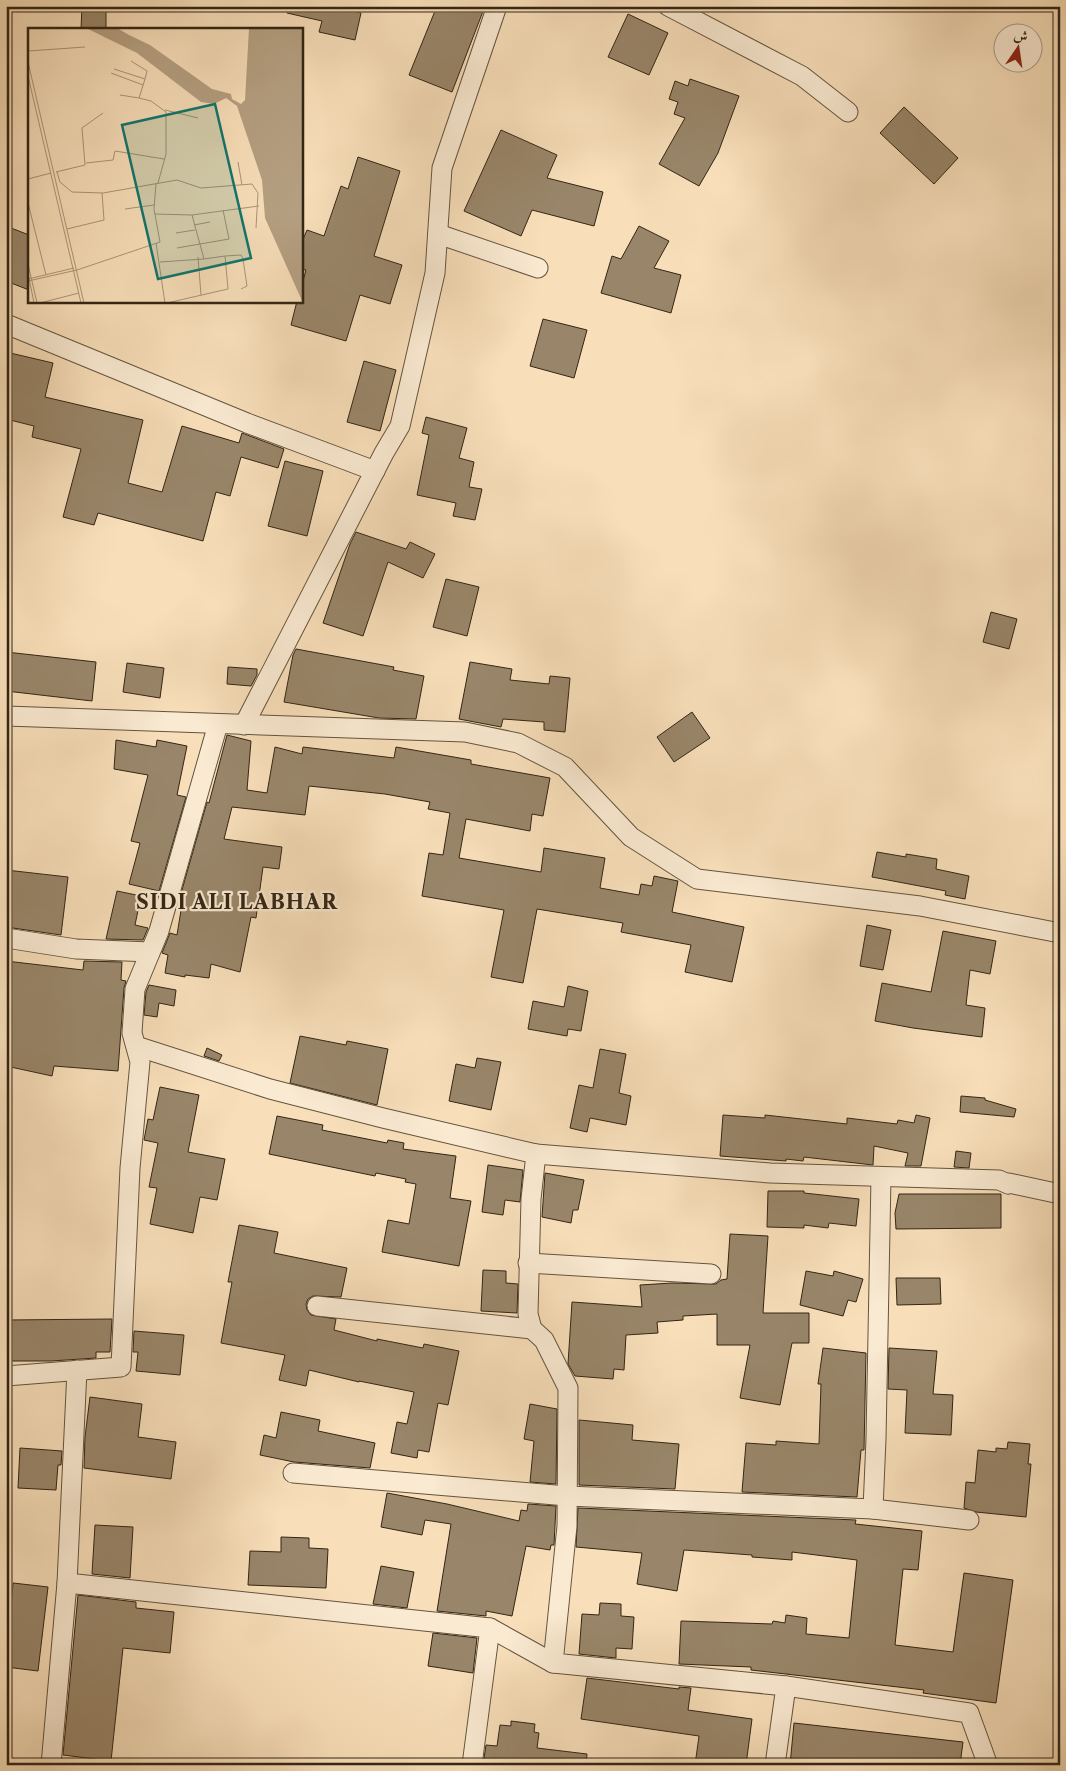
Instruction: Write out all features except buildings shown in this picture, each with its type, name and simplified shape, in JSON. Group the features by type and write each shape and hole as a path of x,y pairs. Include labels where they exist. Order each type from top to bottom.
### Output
{"street":[{"path":"244,724 400,426 435,273 442,168 497,6"},
{"path":"668,6 802,76 848,112"},
{"path":"438,234 538,268"},
{"path":"6,324 247,423 375,471"},
{"path":"6,716 465,732 518,743 565,767 631,836 697,879 920,906 1060,933"},
{"path":"6,1376 121,1367 130,1168 142,1053 132,1033 135,989 159,931 218,724"},
{"path":"6,938 76,950 150,952"},
{"path":"142,1053 383,1118 536,1154 770,1173 999,1180 1008,1184 1060,1194"},
{"path":"536,1154 531,1199 528,1314 532,1329 544,1340 568,1388 567,1526 553,1663"},
{"path":"873,1509 881,1177"},
{"path":"528,1263 711,1274"},
{"path":"317,1306 532,1329"},
{"path":"51,1765 67,1583 77,1370"},
{"path":"293,1473 567,1496 873,1509 969,1520"},
{"path":"67,1583 490,1628 553,1663 786,1686 969,1713 986,1760 985,1765"},
{"path":"472,1765 490,1628"},
{"path":"775,1765 786,1686"}],"district":[{"name":"SIDI ALI LABHAR","path":"237,902"}]}
